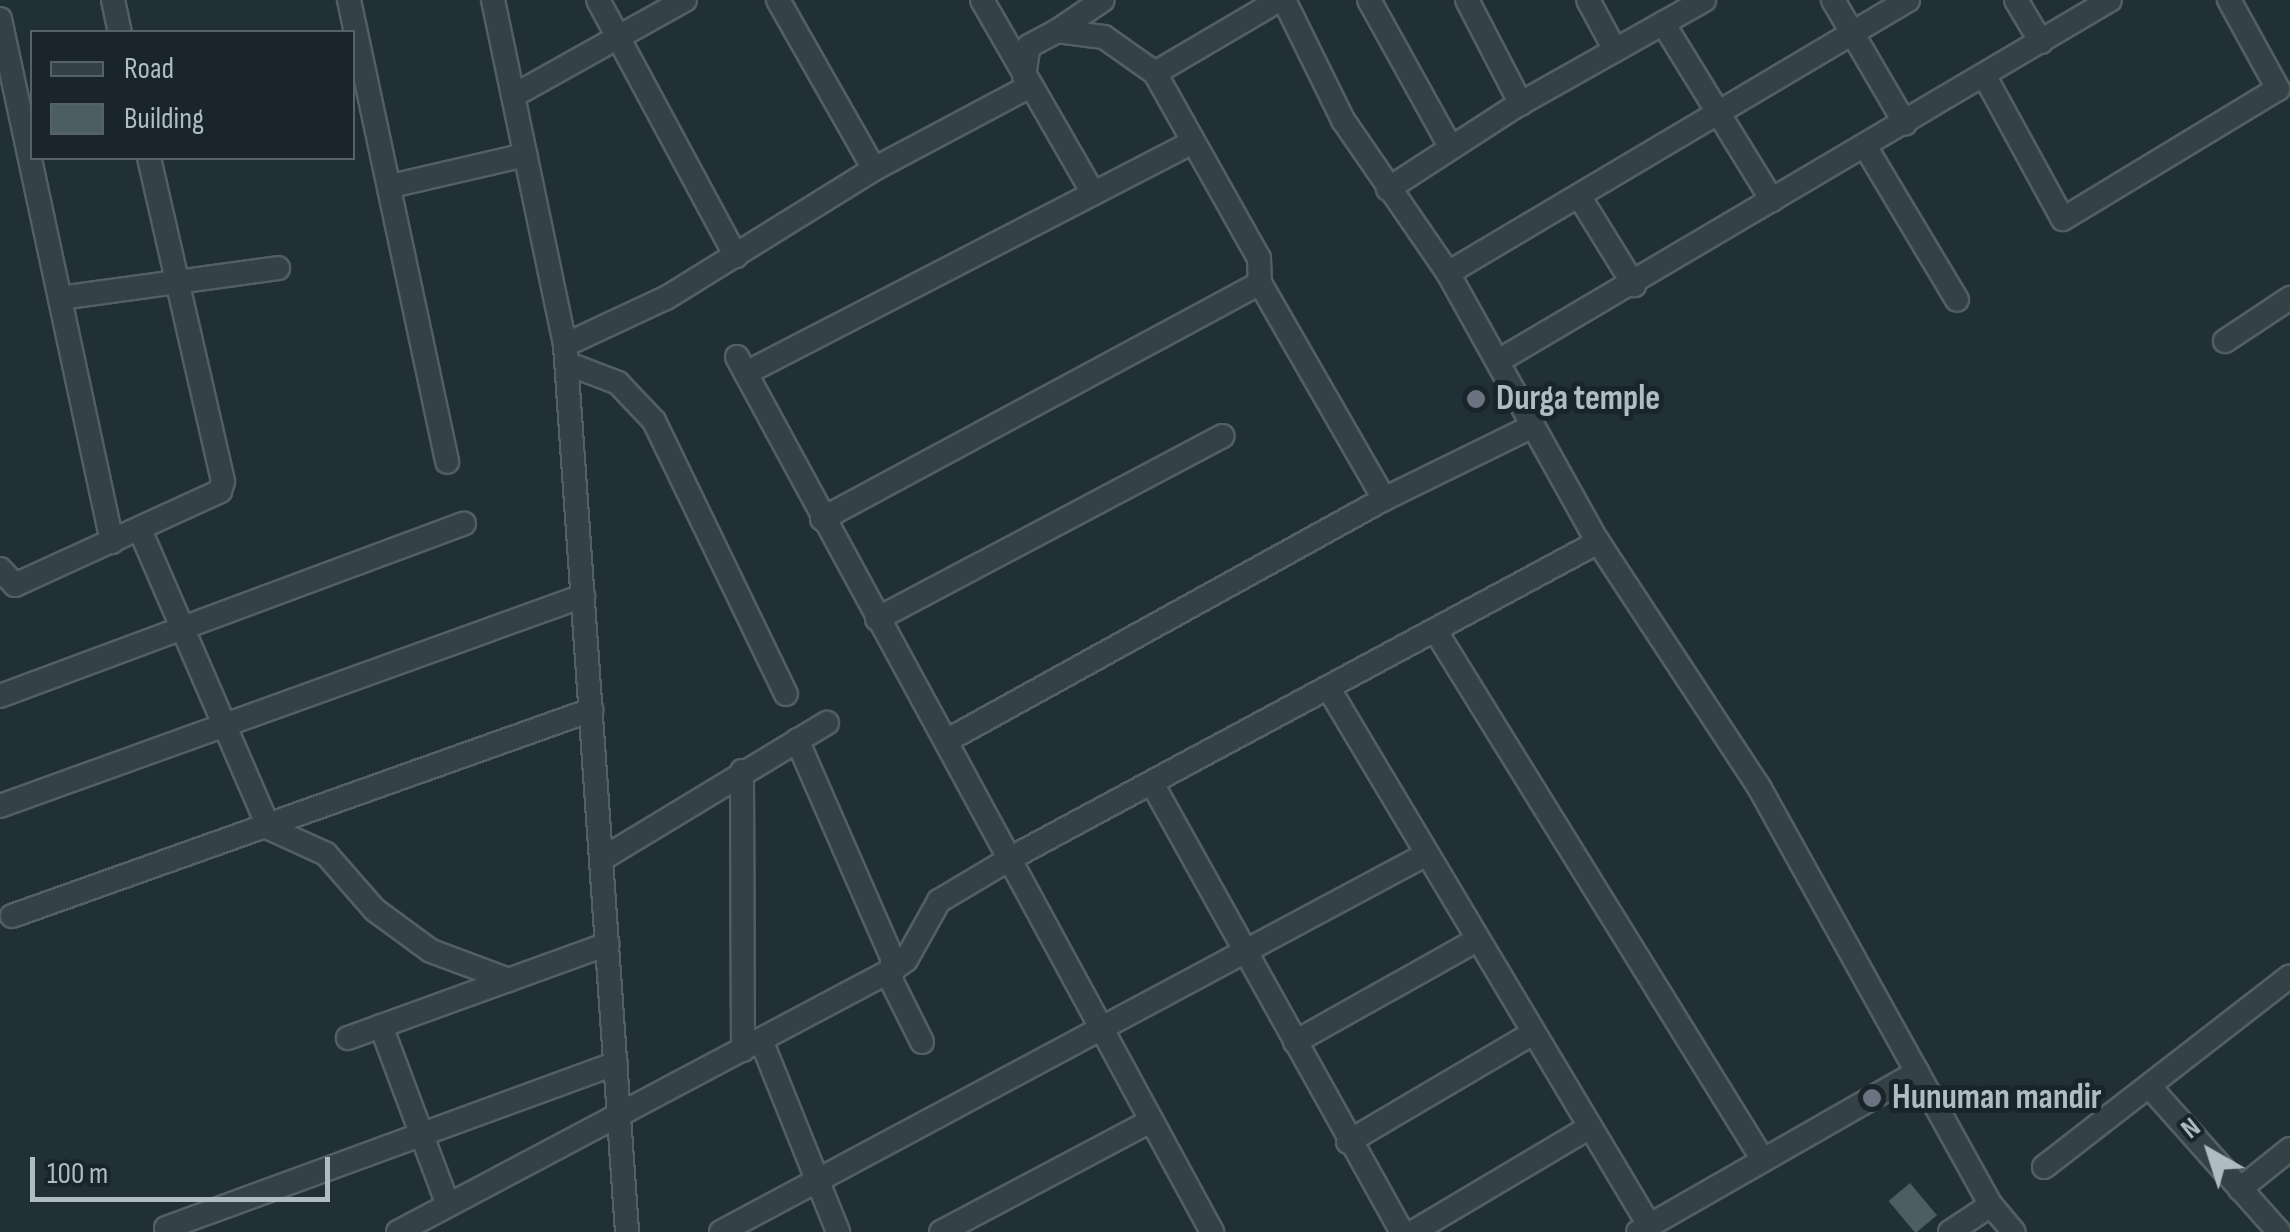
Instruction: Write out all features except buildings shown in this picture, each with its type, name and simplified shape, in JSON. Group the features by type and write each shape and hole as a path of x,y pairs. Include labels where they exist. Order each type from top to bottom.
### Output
{"street":[{"path":"113,0 120,30"},
{"path":"349,0 447,462"},
{"path":"493,0 565,354 627,1232"},
{"path":"598,0 736,256"},
{"path":"513,96 685,0"},
{"path":"778,0 874,169"},
{"path":"982,0 1093,193"},
{"path":"1027,81 1029,46 1058,32 1103,0"},
{"path":"1156,74 1281,0 1305,54 1500,360 1598,542 1759,786 1990,1205 2014,1232"},
{"path":"1368,0 1451,148"},
{"path":"1467,0 1521,104"},
{"path":"1588,0 1615,50"},
{"path":"1388,188 1672,12 1704,0"},
{"path":"1833,0 1905,122"},
{"path":"1448,273 1908,0"},
{"path":"2016,0 2041,42"},
{"path":"1500,360 1634,286 2110,0"},
{"path":"1984,76 2063,219 2278,89 2229,0"},
{"path":"1672,12 1718,114 1772,200"},
{"path":"0,20 26,118 0,138"},
{"path":"1058,32 1104,37 1156,74 1259,258 1260,283 1384,500"},
{"path":"565,354 1027,81"},
{"path":"1193,142 742,366 1212,1232"},
{"path":"1865,146 1957,300"},
{"path":"391,186 525,155"},
{"path":"34,160 112,542"},
{"path":"0,569 16,585 214,498 223,481 149,160"},
{"path":"1579,196 1634,286"},
{"path":"60,298 278,268"},
{"path":"822,519 1260,283"},
{"path":"2225,341 2290,298"},
{"path":"565,354 618,383 654,421 786,694"},
{"path":"946,742 1384,500 1533,426"},
{"path":"877,619 1223,436"},
{"path":"0,696 464,523"},
{"path":"140,530 269,828 326,854 375,910 431,951 508,980"},
{"path":"398,1232 892,970 906,960 939,901 1010,858 1153,785 1598,542"},
{"path":"0,806 583,596"},
{"path":"1435,630 1764,1160"},
{"path":"1329,688 1643,1228 1917,1072"},
{"path":"12,916 269,828 591,710"},
{"path":"602,859 742,771 826,724"},
{"path":"797,740 922,1042"},
{"path":"742,771 752,1045 818,1179 838,1232"},
{"path":"1153,785 1348,1142 1402,1232"},
{"path":"721,1232 1101,1024 1427,854"},
{"path":"1296,1042 1475,941"},
{"path":"348,1038 608,944"},
{"path":"2044,1167 2290,976"},
{"path":"381,1026 448,1205"},
{"path":"1348,1142 1531,1034"},
{"path":"166,1228 616,1063"},
{"path":"2148,1086 2279,1232"},
{"path":"942,1232 1151,1121"},
{"path":"1412,1232 1588,1128"},
{"path":"2240,1188 2290,1149"},
{"path":"1950,1232 1990,1205"}],"place":[{"name":"Durga temple","path":"1476,399"},
{"name":"Hunuman mandir","path":"1872,1098"}]}
